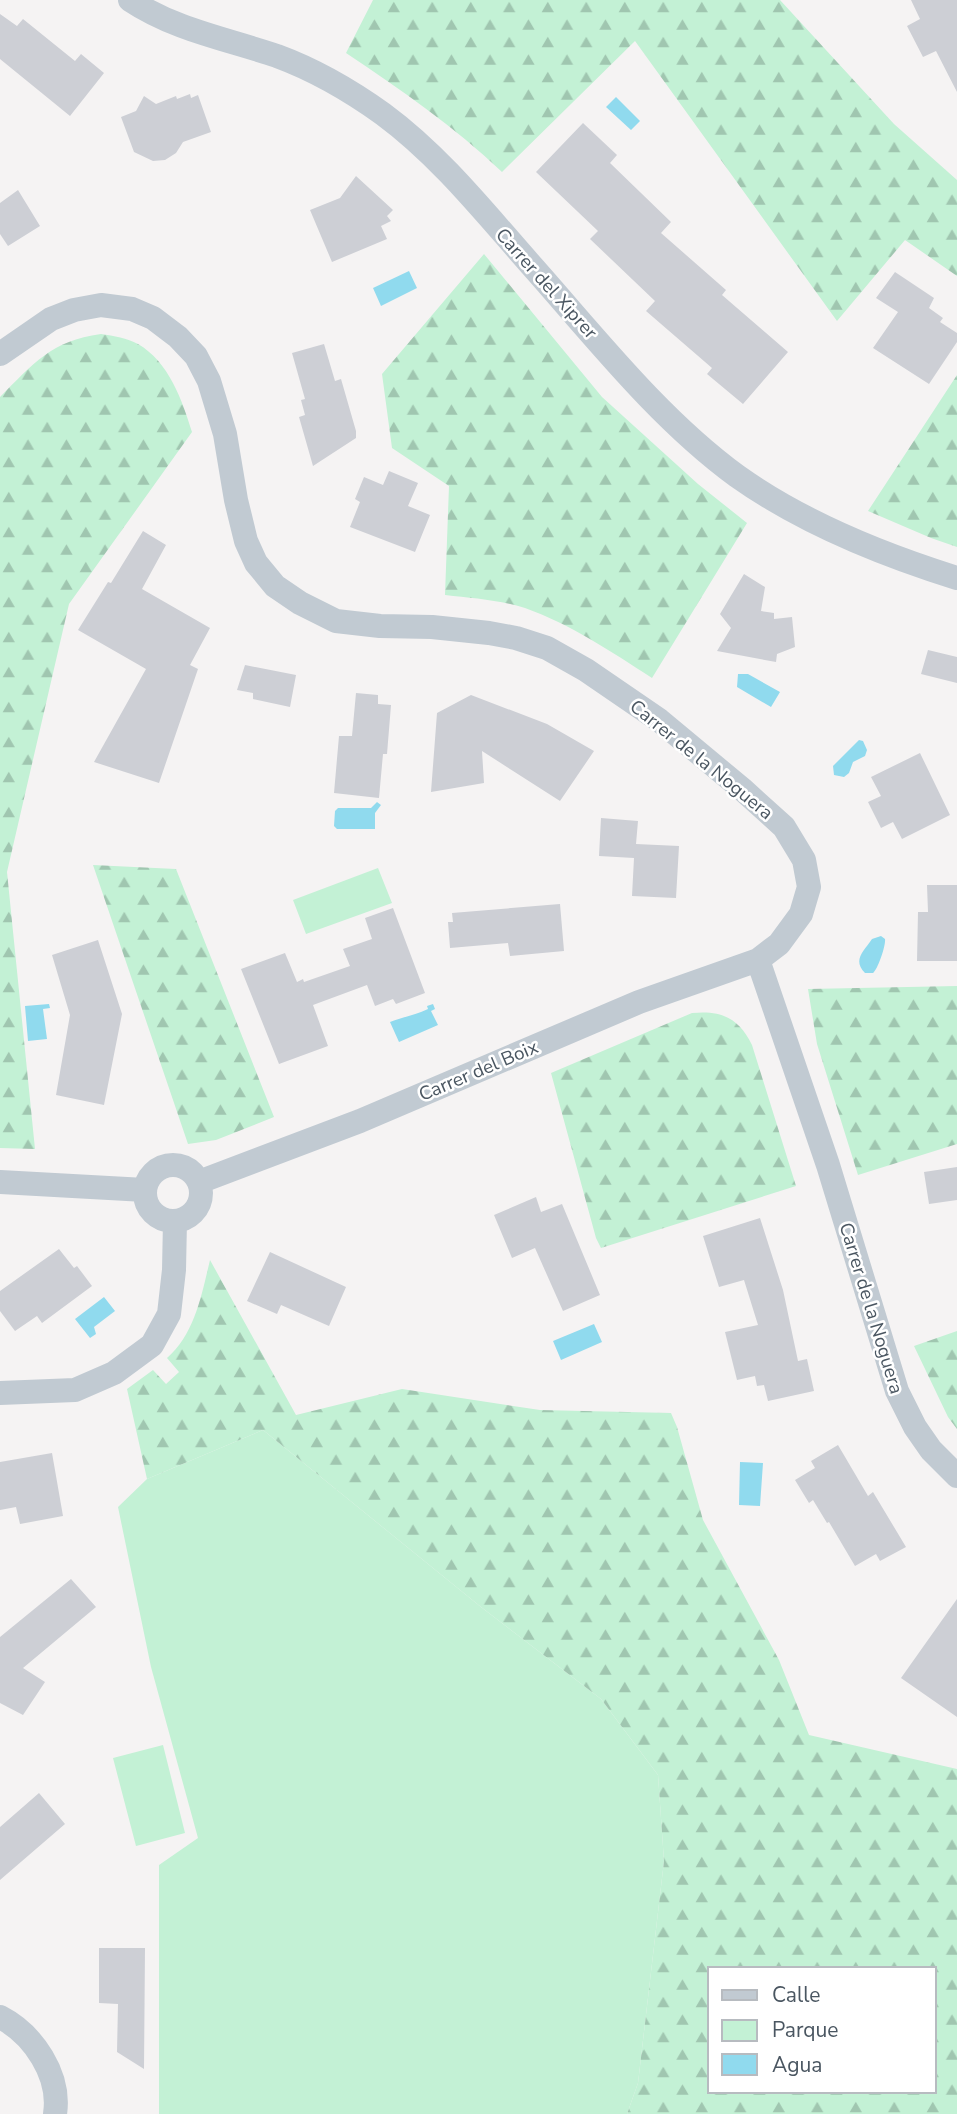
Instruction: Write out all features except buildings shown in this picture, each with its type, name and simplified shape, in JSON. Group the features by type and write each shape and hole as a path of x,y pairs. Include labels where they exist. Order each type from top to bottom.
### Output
{"street":[{"name":"Carrer del Xiprer","path":"130,0 151,14 184,27 276,56 315,72 383,114 410,136 460,186 659,408 737,476 794,512 838,533 957,578"},
{"name":"Carrer de la Noguera","path":"0,354 51,319 75,310 102,305 132,310 153,318 178,337 196,356 209,381 225,434 246,541 256,563 275,586 300,603 336,621 489,633 548,648 586,670 659,720 785,827 804,860 808,887 801,914 779,944 758,960 828,1165 897,1391 915,1427 931,1450 957,1476"},
{"name":"Carrer del Boix","path":"199,1182 360,1121 639,1002 758,960"},
{"path":"171,1164 188,1169 199,1182 202,1190 197,1208 192,1214 175,1221 157,1216 146,1200 148,1181 153,1173 162,1167 171,1164"},
{"path":"0,1182 145,1190"},
{"path":"0,1393 75,1390 114,1373 152,1345 169,1314 174,1270 175,1221"},
{"path":"0,2017 9,2021 31,2042 45,2061 54,2087 55,2114"}],"green space":[{"path":"373,0 780,0 894,124 957,180 957,276 905,240 837,321 635,41 502,172 446,124 346,53"},
{"path":"484,254 602,397 698,484 747,523 652,678 590,639 525,608 445,595 449,486 392,448 382,374"},
{"path":"101,334 134,342 158,361 179,395 192,432 69,604 7,872 35,1149 0,1148 0,397 44,355 69,342"},
{"path":"957,375 957,547 868,511"},
{"path":"93,865 176,869 274,1117 216,1140 188,1144"},
{"path":"378,868 392,903 306,934 293,900"},
{"path":"957,986 957,1144 858,1175 817,1044 808,989"},
{"path":"692,1013 712,1013 728,1018 747,1036 796,1186 601,1248 551,1073"},
{"path":"210,1260 296,1415 402,1389 540,1410 671,1413 703,1520 779,1660 809,1735 957,1769 957,2114 627,2114 638,2083 664,1861 658,1775 601,1699 481,1607 263,1430 147,1479 127,1389 153,1370 166,1384 179,1372 167,1358 177,1348 191,1325"},
{"path":"957,1331 957,1429 948,1417 914,1346"},
{"path":"263,1430 481,1607 601,1699 658,1775 664,1861 638,2083 627,2114 159,2114 159,1865 198,1838 151,1667 118,1507 147,1479"},
{"path":"163,1745 185,1833 136,1846 113,1758"}],"water":[{"path":"616,97 640,121 631,130 606,107"},
{"path":"409,271 417,288 381,306 373,288"},
{"path":"738,674 748,674 780,692 771,707 737,687"},
{"path":"859,740 863,741 867,750 865,756 853,762 849,773 844,777 834,775 833,766"},
{"path":"377,802 381,805 375,813 375,829 337,829 334,826 335,811 338,808 371,808"},
{"path":"881,936 885,942 879,962 873,973 865,973 859,960 872,939"},
{"path":"49,1004 50,1008 43,1009 47,1039 28,1041 25,1006"},
{"path":"433,1004 435,1009 431,1011 438,1025 399,1042 390,1022 428,1009 427,1006"},
{"path":"104,1297 115,1311 94,1327 96,1334 90,1338 75,1319"},
{"path":"594,1324 602,1342 561,1360 553,1341"},
{"path":"740,1462 763,1463 760,1506 739,1505"}]}
